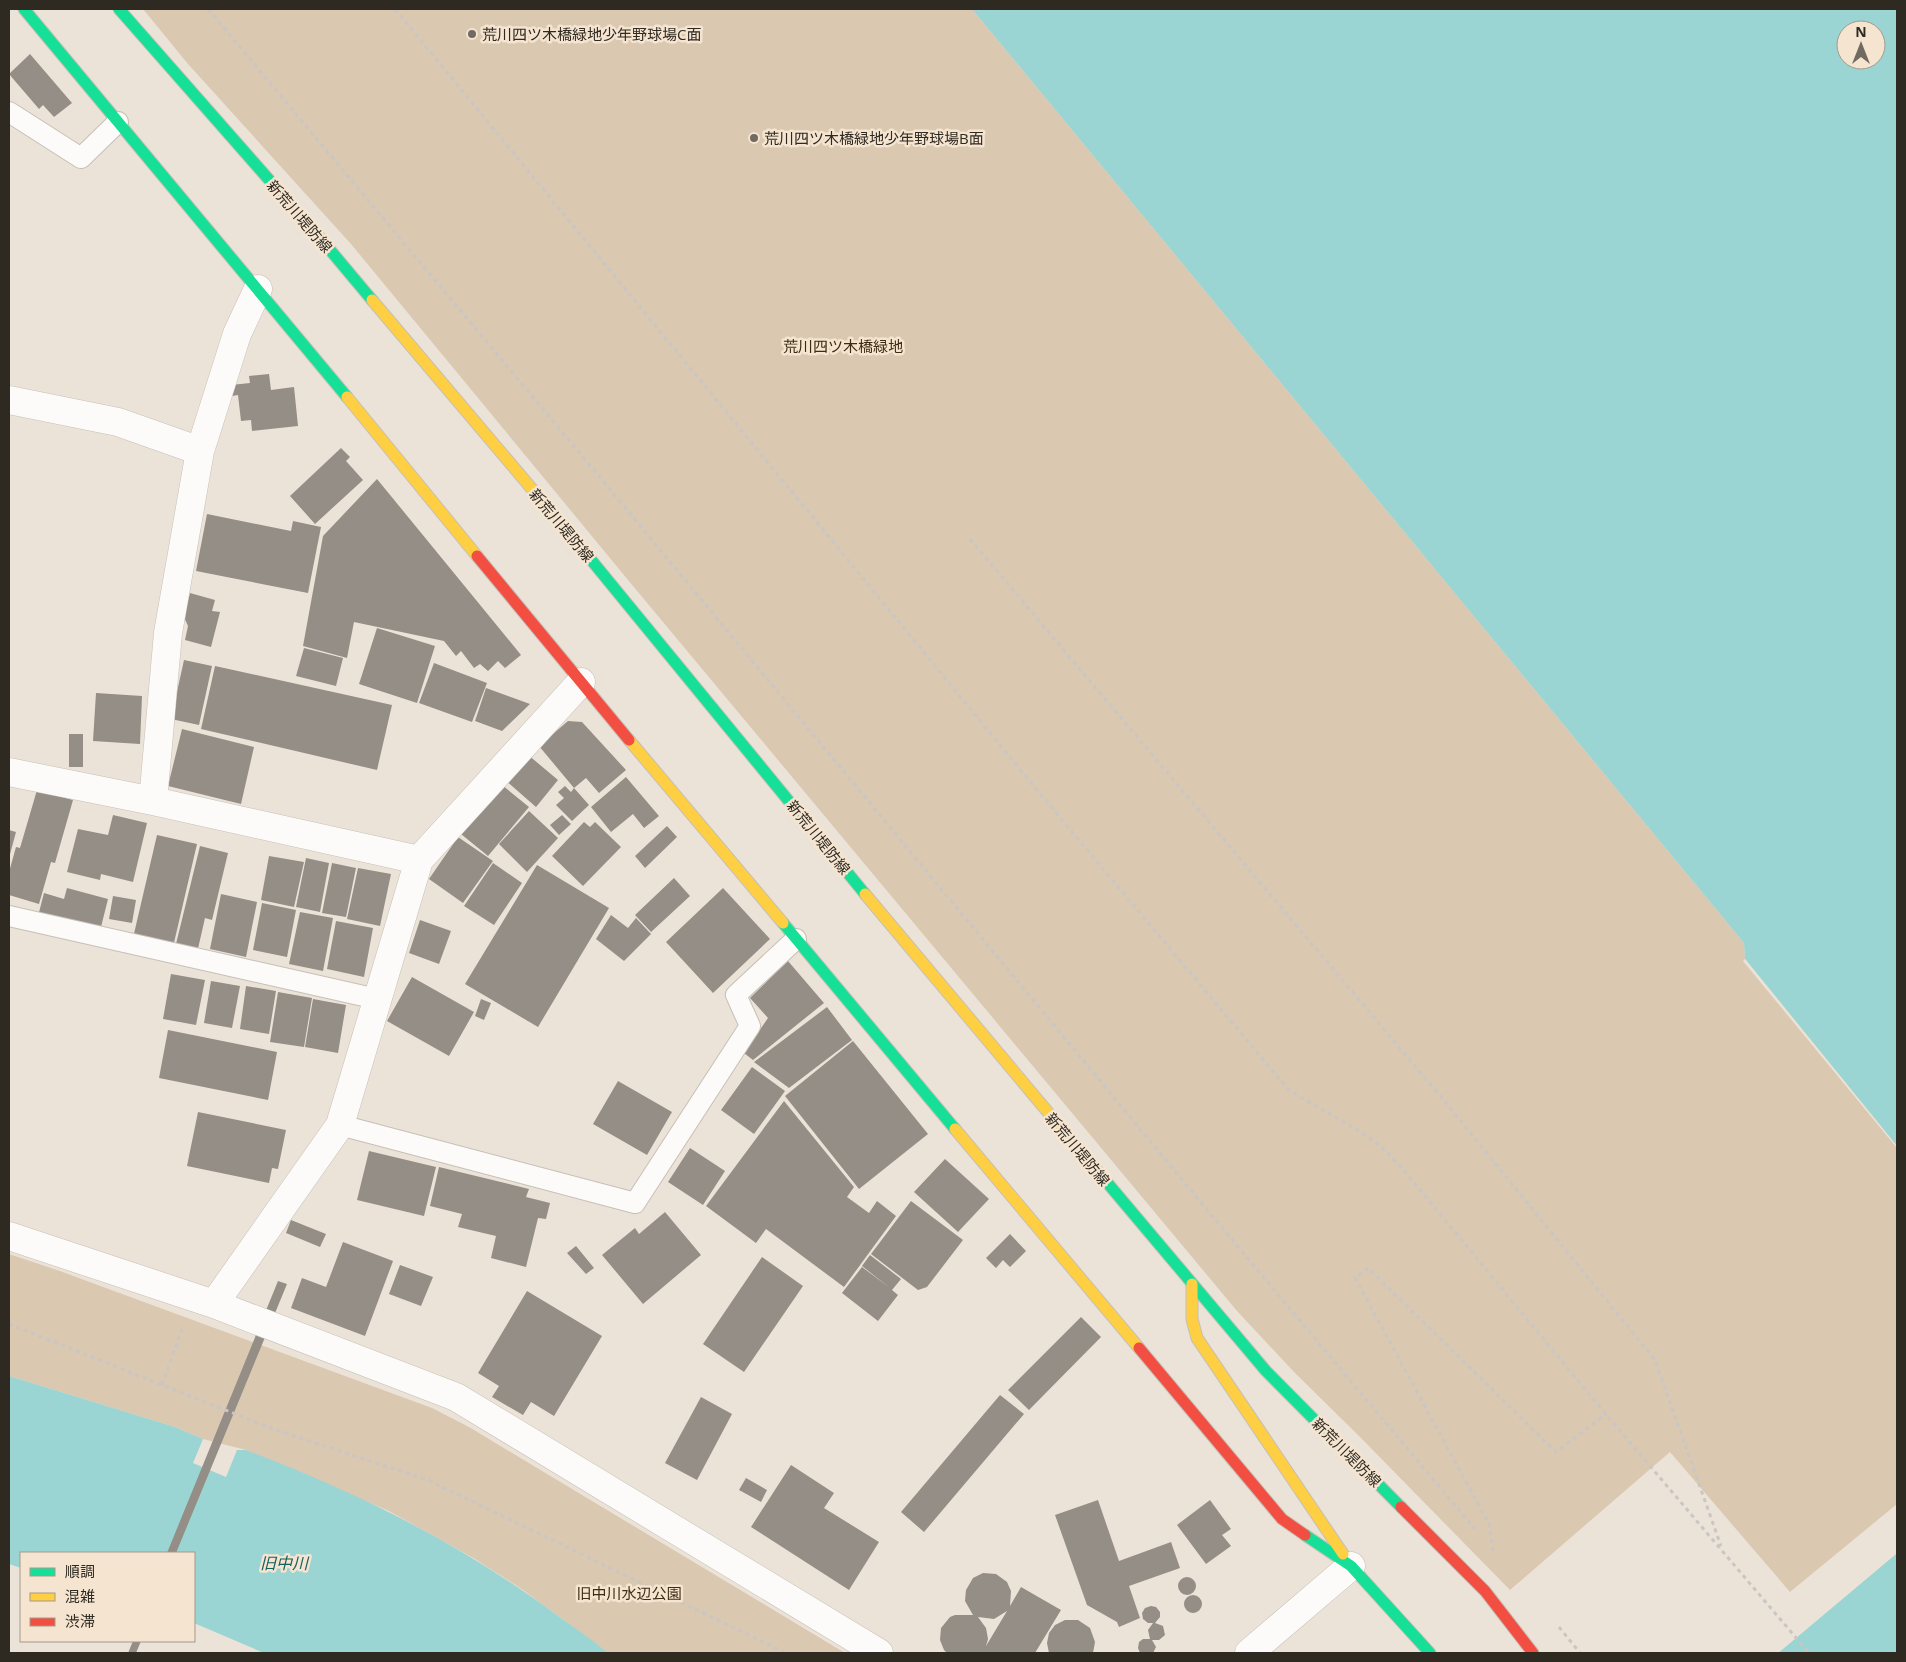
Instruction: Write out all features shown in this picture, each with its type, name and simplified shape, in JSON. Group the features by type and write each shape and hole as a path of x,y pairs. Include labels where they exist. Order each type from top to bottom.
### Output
{"main road":[{"path":"24,9 258,289 581,682 1282,1519 1351,1566"},
{"name":"新荒川堤防線","path":"119,9 315,232 619,592 878,910 1266,1371 1485,1591 1533,1653"},
{"path":"1192,1284 1192,1319 1197,1338 1351,1566 1430,1653"}],"street":[{"path":"153,801 168,632 200,451 238,334 258,289"},
{"path":"9,400 118,422 200,451"},
{"path":"214,1304 340,1124 419,860 581,682"},
{"path":"9,772 153,801 419,860"},
{"path":"9,1236 214,1304 456,1397 878,1653"},
{"path":"1249,1653 1351,1566"}],"lane":[{"path":"9,112 81,158 118,122"},
{"path":"9,916 377,1000"},
{"path":"340,1124 635,1203 750,1026 736,995 796,938"}],"path":[{"path":"208,9 1481,1537"},
{"path":"395,9 1051,807 1288,1089 1380,1146 1402,1168 1606,1414 1810,1653"},
{"path":"970,539 1442,1098 1655,1360 1722,1549"},
{"path":"1487,1544 1493,1552 1489,1524 1354,1278 1368,1268 1556,1452 1606,1414"},
{"path":"9,1324 273,1429 428,1480 786,1653"},
{"path":"162,1385 183,1328"},
{"path":"1558,1626 1580,1653"}],"green space":[{"name":"荒川四ツ木橋緑地","path":"143,9 972,9 1744,943 1745,959 1897,1146 1897,1504 1790,1592 1670,1452 1510,1590 1295,1373 1237,1311 628,580 351,244 188,64"},
{"name":"旧中川水辺公園","path":"9,1254 432,1408 469,1427 845,1653 608,1653 523,1590 475,1559 389,1511 246,1450 203,1439 175,1427 9,1376"}],"water":[{"path":"972,9 1897,9 1897,1146 1745,959 1744,943"},
{"name":"旧中川","path":"9,1376 175,1427 203,1439 193,1463 226,1477 237,1450 246,1450 371,1503 449,1545 525,1592 608,1653 264,1653 195,1623 195,1552 20,1552 20,1568 9,1564"},
{"path":"1897,1553 1897,1653 1778,1653"}],"pier":[{"path":"1745,959 1897,1146 1897,1148 1743,961"},
{"path":"1897,1551 1897,1553 1776,1653"}],"building":[{"path":"30,54 72,103 54,117 43,105 39,109 9,74"},
{"path":"269,374 271,390 294,387 298,426 252,431 251,420 241,421 238,395 232,396 231,385 250,383 249,376"},
{"path":"341,448 350,457 346,461 363,480 315,524 290,496"},
{"path":"377,479 521,655 505,668 498,661 488,671 480,664 474,668 461,651 456,656 444,641 354,622 347,658 303,646 323,536"},
{"path":"207,514 291,531 293,521 321,527 308,593 196,571"},
{"path":"190,593 215,600 212,611 220,612 211,647 185,640 188,626 184,617"},
{"path":"377,628 435,646 417,703 359,684"},
{"path":"304,648 343,658 336,686 296,676"},
{"path":"184,660 212,666 199,725 171,719"},
{"path":"434,663 487,683 472,722 419,703"},
{"path":"215,666 392,705 377,770 201,729"},
{"path":"486,688 530,704 502,731 475,721"},
{"path":"96,693 142,696 140,744 93,741"},
{"path":"568,721 582,722 626,770 599,793 586,778 574,788 539,746"},
{"path":"182,729 254,747 241,804 168,786"},
{"path":"69,734 83,734 83,767 69,767"},
{"path":"527,754 558,780 536,807 505,780"},
{"path":"626,777 659,816 644,828 633,814 611,832 591,807"},
{"path":"502,785 529,807 488,856 461,834"},
{"path":"565,786 571,792 574,788 589,805 572,821 556,805 564,798 558,792"},
{"path":"37,790 73,800 55,863 51,862 39,904 9,895 9,872 16,847 20,848"},
{"path":"529,811 558,838 527,872 499,844"},
{"path":"113,815 147,823 133,882 101,874 100,880 67,872 78,829 108,835"},
{"path":"562,815 571,824 559,835 550,825"},
{"path":"584,822 590,827 595,822 621,847 583,886 552,856"},
{"path":"667,826 677,837 645,868 635,856"},
{"path":"9,830 16,832 9,858"},
{"path":"157,835 197,844 173,947 133,938"},
{"path":"458,837 493,861 463,903 429,879"},
{"path":"200,846 228,853 212,920 205,918 197,953 175,948"},
{"path":"269,856 304,862 294,907 261,900"},
{"path":"306,858 329,863 320,912 296,907"},
{"path":"332,863 356,868 346,917 322,913"},
{"path":"493,863 522,883 494,925 464,906"},
{"path":"537,865 609,908 538,1027 465,984"},
{"path":"358,868 391,874 380,926 347,919"},
{"path":"674,878 690,896 651,932 635,915"},
{"path":"67,888 108,899 99,935 37,920 44,893 64,899"},
{"path":"723,888 770,939 713,993 666,942"},
{"path":"221,894 257,902 246,957 210,949"},
{"path":"113,896 136,900 132,923 109,919"},
{"path":"262,903 296,910 287,957 253,950"},
{"path":"300,912 333,918 323,971 289,964"},
{"path":"611,915 628,928 636,918 651,934 624,961 596,939"},
{"path":"420,920 451,931 439,964 409,953"},
{"path":"336,921 373,928 364,977 327,969"},
{"path":"788,961 824,1003 753,1060 744,1053 768,1018 750,998"},
{"path":"171,974 205,980 196,1025 163,1019"},
{"path":"412,977 474,1012 449,1056 387,1021"},
{"path":"211,981 240,986 232,1028 204,1023"},
{"path":"246,986 276,991 269,1034 240,1029"},
{"path":"278,992 312,998 304,1047 270,1042"},
{"path":"313,999 346,1005 338,1053 305,1047"},
{"path":"481,999 491,1003 484,1020 475,1016"},
{"path":"827,1007 852,1040 789,1088 754,1062"},
{"path":"168,1030 277,1052 268,1100 159,1078"},
{"path":"853,1041 928,1134 859,1189 785,1096"},
{"path":"752,1067 785,1091 754,1134 721,1110"},
{"path":"618,1081 672,1112 647,1155 593,1124"},
{"path":"784,1101 854,1187 847,1197 869,1213 877,1201 896,1216 844,1287 766,1229 756,1243 706,1206"},
{"path":"198,1112 286,1130 278,1169 272,1168 269,1183 187,1166"},
{"path":"690,1148 725,1171 703,1205 668,1182"},
{"path":"369,1151 436,1167 424,1216 357,1200"},
{"path":"945,1159 989,1199 958,1232 914,1192"},
{"path":"439,1167 529,1189 526,1197 550,1203 546,1219 538,1218 526,1267 491,1258 496,1236 458,1227 462,1214 430,1206"},
{"path":"911,1201 963,1240 927,1287 918,1290 871,1254"},
{"path":"665,1212 701,1255 643,1304 602,1255 635,1228 639,1234"},
{"path":"291,1220 326,1234 320,1247 286,1233"},
{"path":"1010,1234 1026,1251 1010,1267 1003,1260 996,1268 986,1258"},
{"path":"343,1242 393,1261 365,1336 291,1308 302,1278 326,1287"},
{"path":"576,1246 594,1268 586,1274 567,1253"},
{"path":"870,1255 901,1279 892,1290 898,1295 878,1321 842,1293 862,1267 890,1288 862,1266"},
{"path":"762,1257 803,1286 744,1372 703,1344"},
{"path":"400,1265 433,1277 421,1306 389,1294"},
{"path":"278,1281 287,1284 176,1552 167,1552"},
{"path":"527,1291 602,1336 554,1416 531,1402 523,1415 492,1397 499,1386 478,1373"},
{"path":"1081,1317 1101,1337 1029,1410 1008,1390"},
{"path":"1000,1395 1024,1414 924,1532 901,1512"},
{"path":"701,1397 732,1414 697,1480 665,1463"},
{"path":"791,1465 834,1493 824,1508 879,1542 849,1590 751,1527"},
{"path":"746,1478 767,1490 761,1502 739,1490"},
{"path":"1098,1500 1119,1561 1171,1542 1180,1568 1129,1586 1140,1618 1119,1627 1117,1622 1087,1605 1055,1515"},
{"path":"1210,1500 1231,1529 1222,1535 1231,1546 1206,1564 1177,1525"},
{"path":"983,1573 996,1574 1007,1582 1011,1591 1010,1606 1021,1587 1061,1610 1035,1653 947,1653 944,1650 940,1640 941,1628 950,1617 955,1615 973,1615 965,1601 966,1590 973,1578","holes":["1007,1611 986,1646 988,1639 986,1628 978,1617 994,1619"]},
{"path":"1187,1577 1193,1580 1196,1586 1193,1592 1187,1595 1181,1592 1178,1586 1181,1580"},
{"path":"1193,1595 1199,1598 1202,1604 1199,1610 1193,1613 1187,1610 1184,1604 1187,1598"},
{"path":"1156,1607 1160,1612 1160,1617 1155,1623 1163,1626 1165,1635 1159,1640 1152,1640 1156,1647 1153,1653 1140,1653 1138,1648 1139,1642 1143,1639 1150,1639 1148,1630 1153,1623 1148,1623 1143,1619 1142,1613 1145,1608"},
{"path":"1065,1620 1078,1620 1090,1628 1095,1642 1093,1653 1049,1653 1047,1643 1049,1633 1055,1625"},
{"path":"133,1642 141,1642 136,1653 128,1653"}],"traffic: fast":[{"path":"24,9 347,397"},
{"path":"119,9 315,232 372,300"},
{"path":"565,528 865,894"},
{"path":"783,923 955,1129"},
{"path":"1094,1167 1266,1371 1401,1507"},
{"path":"1305,1535 1351,1566 1430,1653"}],"traffic: slow":[{"path":"372,300 565,528"},
{"path":"347,397 477,556"},
{"path":"629,740 783,923"},
{"path":"865,894 1094,1167"},
{"path":"955,1129 1139,1348"},
{"path":"1192,1284 1192,1319 1197,1338 1343,1554"}],"traffic: jam":[{"path":"477,556 629,740"},
{"path":"1139,1348 1282,1519 1305,1535"},
{"path":"1401,1507 1485,1591 1533,1653"}],"place":[{"name":"荒川四ツ木橋緑地少年野球場C面","path":"472,34"},
{"name":"荒川四ツ木橋緑地少年野球場B面","path":"754,138"}]}
